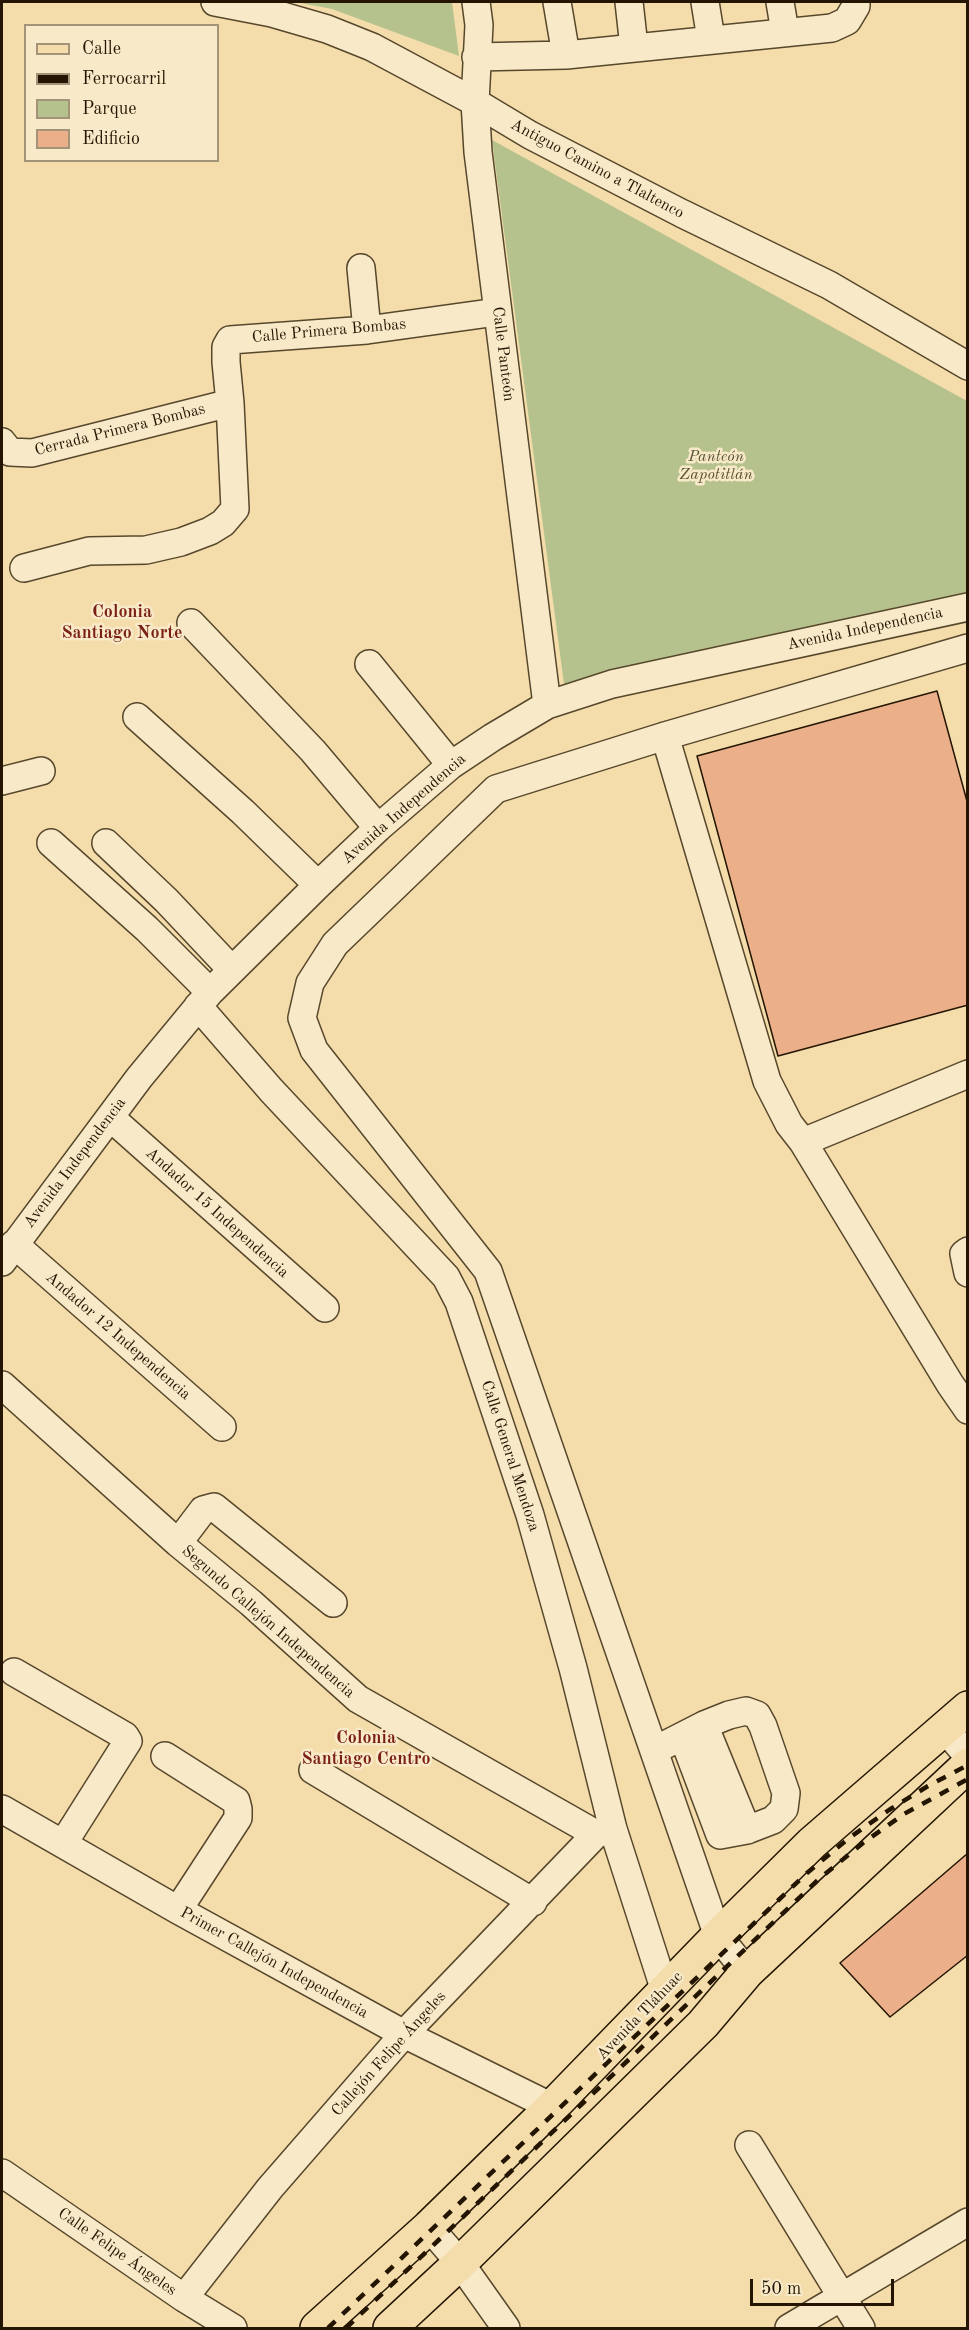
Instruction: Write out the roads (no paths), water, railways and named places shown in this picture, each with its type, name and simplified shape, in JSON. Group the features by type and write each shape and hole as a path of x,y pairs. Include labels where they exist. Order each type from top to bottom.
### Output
{"main road":[{"name":"Avenida Tláhuac","path":"317,2328 429,2227 552,2107 812,1843 956,1718"},
{"path":"390,2328 460,2263 703,2024 747,1972 968,1765"}],"street":[{"name":"Antiguo Camino a Tlaltenco","path":"215,2 327,29 372,47 560,151 828,285 968,366"},
{"name":"Calle Panteón","path":"476,2 479,25 475,102 478,152 547,705"},
{"path":"557,2 566,55"},
{"path":"629,2 634,47"},
{"path":"705,2 711,39"},
{"path":"780,2 785,32"},
{"path":"476,57 566,55 831,28 847,21 856,2"},
{"path":"361,268 367,330"},
{"name":"Calle Primera Bombas","path":"24,568 89,552 146,549 181,542 210,531 223,523 235,509 226,362 226,347 230,340 367,330 497,312"},
{"name":"Cerrada Primera Bombas","path":"6,447 32,453 230,403"},
{"name":"Avenida Independencia","path":"8,1253 110,1117 204,999 378,828 451,765 492,737 547,705 612,684 968,607"},
{"path":"190,623 313,751 378,828"},
{"path":"747,1972 718,1936 488,1271 314,1050 302,1018 310,983 335,944 496,789 665,736 968,648"},
{"path":"369,664 451,765"},
{"path":"138,717 243,812 318,885"},
{"path":"665,736 767,1081 789,1124 803,1142 968,1410"},
{"path":"2,781 41,771"},
{"name":"Calle General Mendoza","path":"51,843 147,929 204,999 271,1090 446,1277 459,1302 530,1515 573,1668 604,1832 665,1991"},
{"path":"106,843 166,900 232,970"},
{"path":"803,1142 968,1074"},
{"name":"Andador 15 Independencia","path":"110,1117 325,1308"},
{"path":"968,1251 964,1254 968,1273"},
{"name":"Andador 12 Independencia","path":"8,1253 222,1427"},
{"name":"Segundo Callejón Independencia","path":"2,1385 178,1543 358,1699 604,1832"},
{"path":"178,1543 203,1510 214,1507 333,1603"},
{"path":"14,1672 125,1736 128,1741 63,1844"},
{"path":"655,1750 694,1731 729,1715 746,1711 757,1715 786,1793 784,1809 773,1820 747,1830 720,1835 694,1731"},
{"path":"956,1718 968,1756"},
{"path":"165,1756 236,1801 238,1809 238,1818 178,1910"},
{"path":"313,1770 533,1902"},
{"name":"Primer Callejón Independencia","path":"2,1809 178,1910 404,2034 552,2107"},
{"name":"Callejón Felipe Ángeles","path":"184,2298 270,2188 404,2034 604,1832"},
{"path":"749,2145 861,2328"},
{"name":"Calle Felipe Ángeles","path":"2,2173 184,2298 233,2328"},
{"path":"789,2328 968,2222"},
{"path":"429,2227 460,2263 506,2328"}],"railway":[{"path":"328,2328 807,1873 849,1838 889,1810 968,1765"},
{"path":"346,2328 819,1879 863,1843 904,1814 968,1779"}],"district":[{"name":"Colonia Santiago Norte","path":"122,622"},
{"name":"Colonia Santiago Centro","path":"366,1748"}],"park label":[{"name":"Panteón Zapotitlán","path":"716,466"}]}
